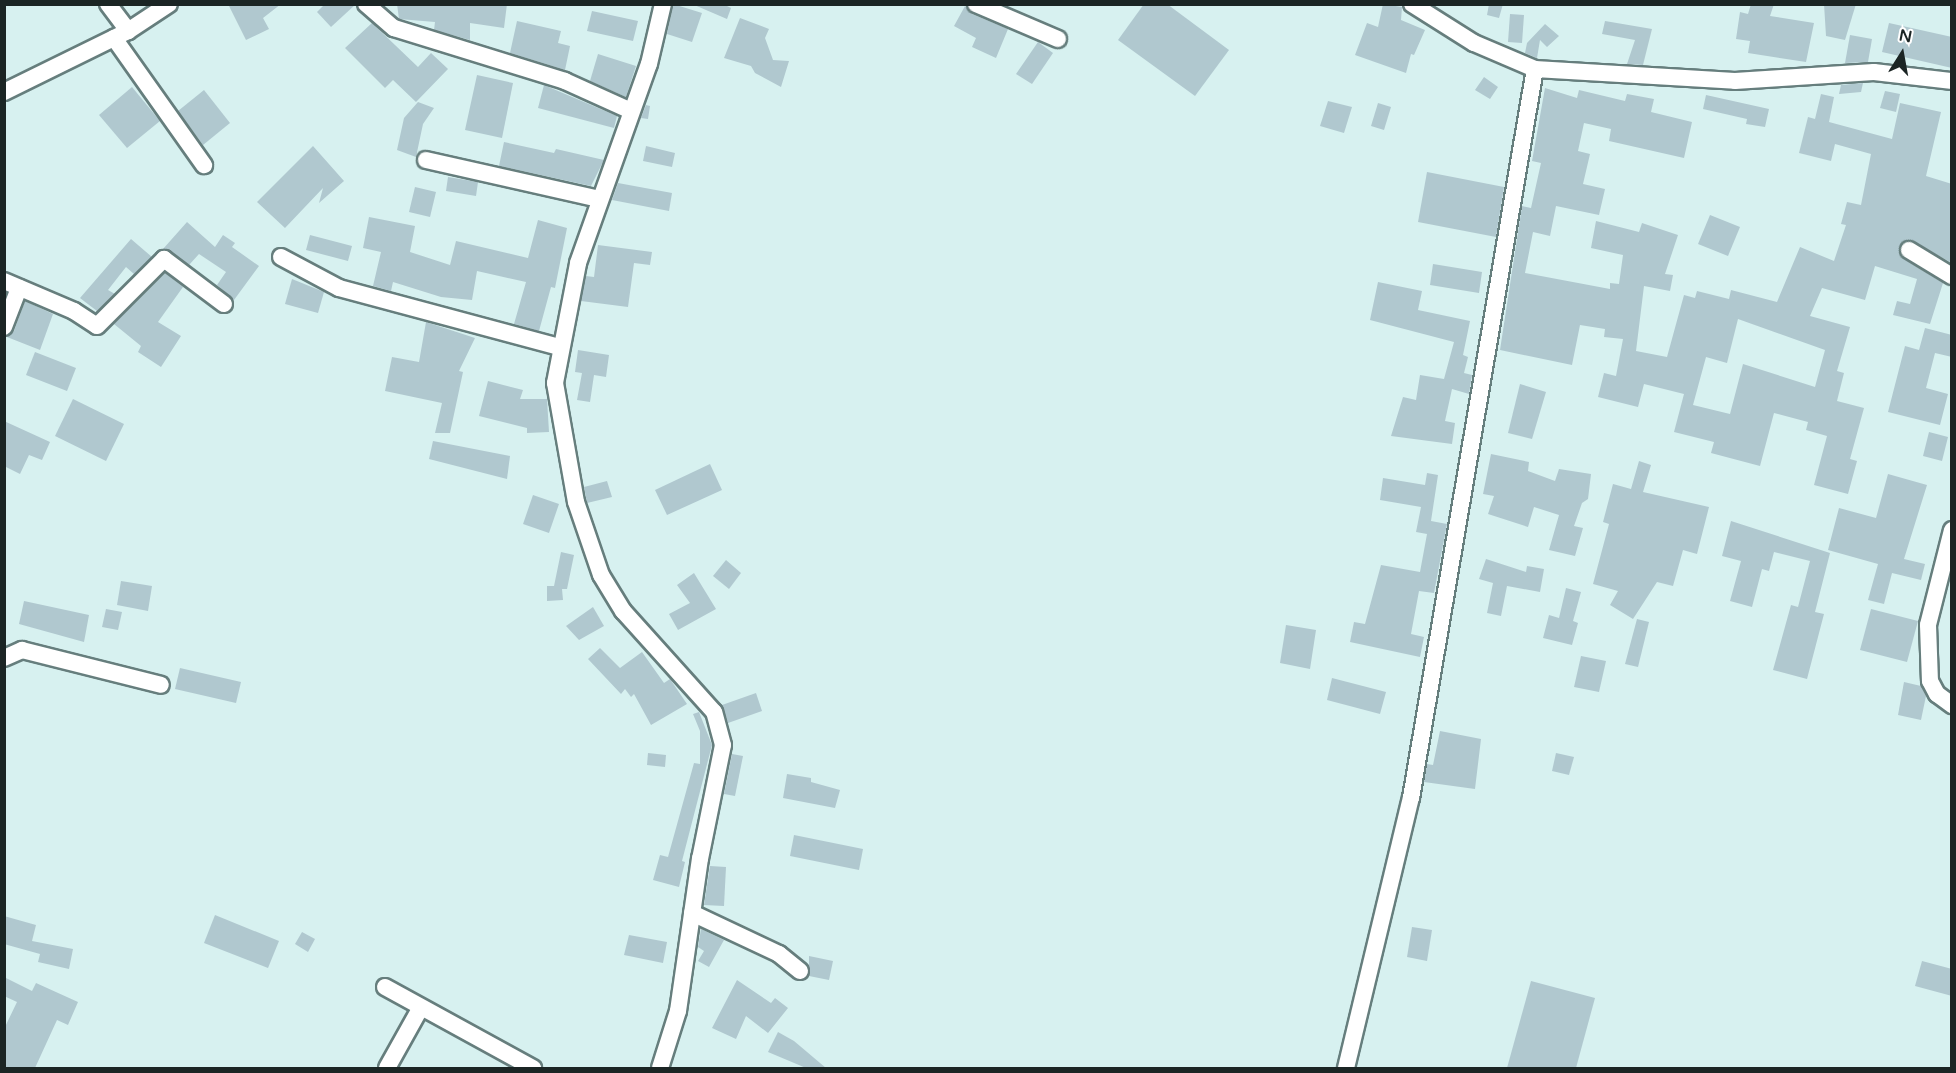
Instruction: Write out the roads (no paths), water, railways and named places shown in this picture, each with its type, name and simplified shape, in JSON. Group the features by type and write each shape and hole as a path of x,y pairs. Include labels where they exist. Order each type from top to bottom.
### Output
{"street":[{"path":"108,4 121,34 204,165"},
{"path":"4,92 121,34 169,4"},
{"path":"366,4 394,28 565,81 632,111"},
{"path":"660,1068 678,1011 692,913 723,745 720,726 714,712 623,611 601,574 576,502 559,420 555,383 559,347 578,263 632,111 663,4"},
{"path":"976,4 1058,39"},
{"path":"1412,4 1474,43 1535,69 1736,81 1874,72 1952,81"},
{"path":"1346,1068 1420,752 1535,69"},
{"path":"426,160 599,199"},
{"path":"1909,250 1952,276"},
{"path":"281,257 339,288 559,347"},
{"path":"4,327 12,284 74,311 97,326 164,259 224,304"},
{"path":"1952,530 1928,626 1930,681 1937,694 1952,705"},
{"path":"4,658 22,650 161,685"},
{"path":"692,913 779,954 801,971"},
{"path":"385,987 420,1009 533,1068"},
{"path":"387,1068 420,1009"}]}
